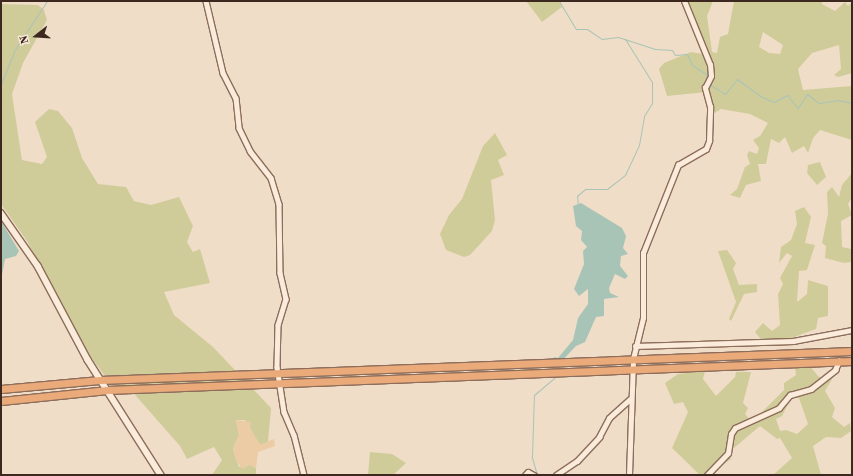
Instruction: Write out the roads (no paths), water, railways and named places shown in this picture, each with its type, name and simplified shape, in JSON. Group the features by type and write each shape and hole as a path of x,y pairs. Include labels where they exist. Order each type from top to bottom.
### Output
{"highway":[{"path":"1,389 100,380 852,351"},
{"path":"1,401 107,390 852,361"}],"street":[{"path":"206,1 222,73 236,98 239,128 250,151 274,184 279,204 280,273 286,299 278,325 275,351 284,412 294,435 304,475"},
{"path":"629,475 632,359 643,318 642,261 648,238 678,165 706,149 709,141 710,107 705,88 711,76 710,65 684,1"},
{"path":"1,213 38,266 100,380 161,475"},
{"path":"635,346 793,341 852,330"},
{"path":"707,475 728,453 731,434 735,428 779,408 790,395 811,389 835,370 839,361"},
{"path":"556,475 577,460 603,432 609,418 630,399"},
{"path":"525,475 528,472 534,475"}],"waterway":[{"path":"1,84 14,51 47,1"},
{"path":"559,1 576,29 587,29 602,39 618,37 655,49 672,50 675,55 687,54 692,65 706,74 707,79"},
{"path":"578,205 577,196 585,189 607,189 625,175 639,145 644,116 652,103 652,82 625,39"},
{"path":"709,84 725,94 737,79 760,96 774,102 787,95 798,108 807,94 819,103 837,100 852,103"},
{"path":"537,475 532,457 534,395 557,376"}]}
